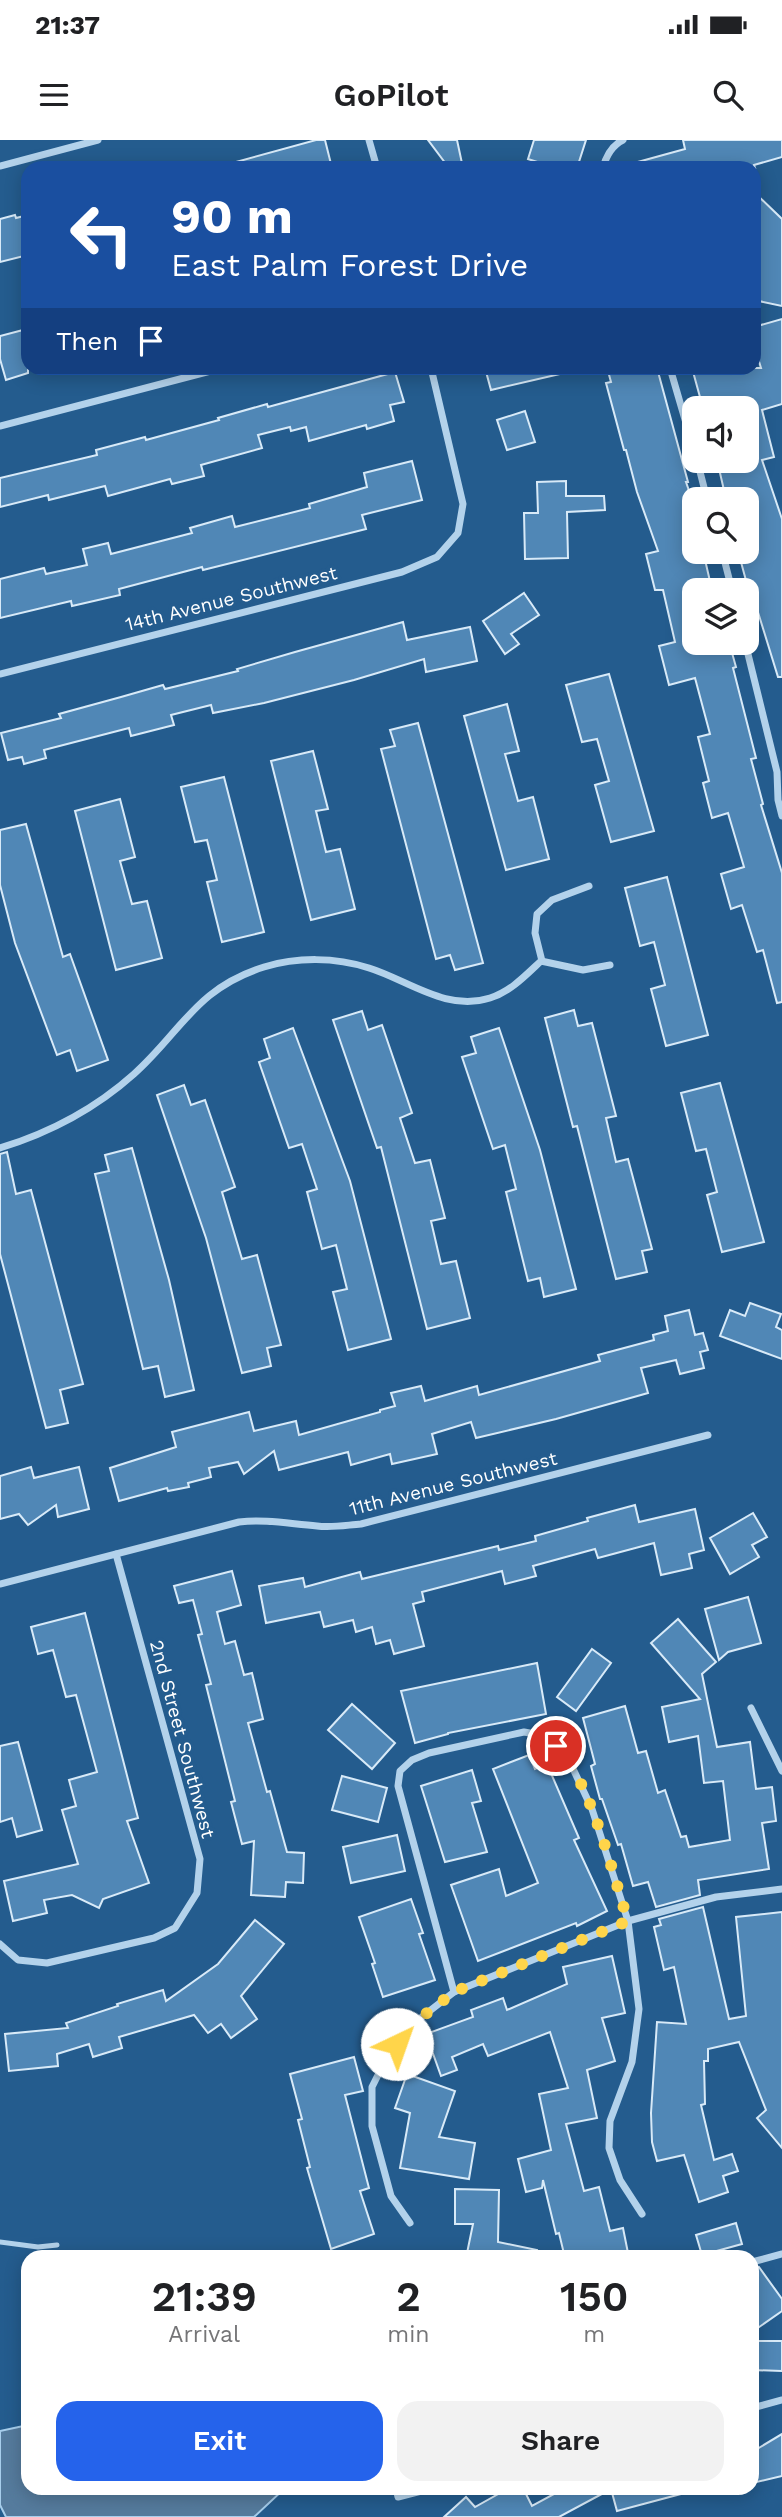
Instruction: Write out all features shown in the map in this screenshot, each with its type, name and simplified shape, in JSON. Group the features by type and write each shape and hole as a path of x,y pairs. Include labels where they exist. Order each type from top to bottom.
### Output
{"street":[{"path":"0,166 98,140"},
{"path":"369,140 375,161"},
{"path":"605,161 608,153 623,140"},
{"path":"0,426 195,375"},
{"name":"14th Avenue Southwest","path":"0,674 402,572 437,557 458,533 463,504 433,375"},
{"path":"672,375 682,409"},
{"path":"748,655 777,772 778,800 782,816"},
{"path":"542,961 535,933 537,914 552,901 589,886"},
{"path":"0,1148 49,1130 111,1093 135,1073 203,1000 223,985 264,967 313,960 352,963 432,994 462,1002 488,999 502,993 542,961"},
{"path":"542,961 583,970 610,965"},
{"name":"11th Avenue Southwest","path":"0,1584 218,1527 258,1520 316,1527 361,1524 708,1435"},
{"name":"2nd Street Southwest","path":"0,1944 18,1960 47,1963 154,1938 175,1928 197,1894 200,1859 116,1554"},
{"path":"751,1707 782,1770"},
{"path":"454,1992 398,1786 400,1771 412,1760 429,1753 524,1732 547,1736 566,1756 592,1809 628,1921 639,2009 632,2062 610,2121 609,2148 620,2180 642,2214"},
{"path":"410,2223 391,2196 372,2126 372,2087 385,2061 409,2027 454,1992 628,1921 716,1897 782,1889"},
{"path":"759,2260 782,2254"},
{"path":"759,2405 782,2400"}],"lane":[{"path":"0,2242 38,2247 57,2245"}],"water":[{"path":"21,2426 21,2495 278,2495 254,2517 6,2517 0,2505 0,2431"}],"building":[{"path":"316,140 325,140 330,161 240,161"},
{"path":"428,140 457,140 462,161 444,161"},
{"path":"534,140 586,140 579,161 528,159"},
{"path":"683,140 782,140 782,157 761,163 641,161 685,149"},
{"path":"761,199 782,219 782,306 761,302"},
{"path":"15,215 16,218 21,217 21,257 0,262 0,219"},
{"path":"782,319 782,404 762,410 774,457 762,460 782,519 782,677 778,677 759,615 759,578 745,578 742,564 759,564 759,487 723,487 720,473 759,473 759,396 700,396 694,375 761,375 761,325"},
{"path":"21,331 22,375 6,380 0,359 0,336"},
{"path":"384,375 396,375 404,402 390,405 394,421 367,429 366,425 309,441 306,427 291,431 290,427 258,435 262,448 201,465 204,476 172,484 170,479 108,496 105,486 49,500 48,495 0,507 0,478 97,455 96,450 145,437 146,440 267,404 268,407"},
{"path":"487,375 556,375 491,390"},
{"path":"609,375 659,375 682,460 682,473 686,473 688,482 688,487 682,487 682,564 706,564 709,578 682,578 682,655 733,655 736,667 733,668 756,758 751,759 763,804 761,805 782,873 782,1002 777,1003 763,950 757,952 742,905 731,909 721,874 744,867 728,813 712,818 703,783 709,781 698,737 710,734 695,678 669,685 659,646 675,642 663,590 655,590 646,554 658,551 624,450 606,383 611,382"},
{"path":"525,411 535,442 507,450 497,420"},
{"path":"412,461 422,500 362,515 366,529 119,589 120,595 72,606 71,601 0,618 0,579 44,568 46,574 87,565 83,549 108,543 111,554 192,533 190,528 232,516 235,527 310,508 309,504 367,487 364,473"},
{"path":"566,481 566,496 604,496 605,510 567,512 568,558 525,559 524,513 538,513 537,482"},
{"path":"524,593 539,615 511,634 519,644 505,654 483,621"},
{"path":"403,622 407,640 470,627 477,661 426,672 424,659 264,703 213,713 211,705 171,715 174,725 131,736 129,728 44,750 46,758 24,764 22,757 8,760 1,733 61,718 59,714 163,685 165,689 238,671 237,669"},
{"path":"609,674 654,831 611,842 595,785 609,781 597,739 582,742 566,685"},
{"path":"507,704 519,751 505,754 518,801 533,797 549,859 506,870 464,716"},
{"path":"418,723 483,963 455,970 450,955 436,959 381,749 395,746 390,730"},
{"path":"313,751 328,809 316,811 326,852 340,849 355,909 311,920 271,761"},
{"path":"224,777 264,932 222,942 207,882 217,880 207,840 195,842 181,787"},
{"path":"120,799 135,857 120,861 132,904 147,901 162,958 116,970 75,811"},
{"path":"26,824 63,957 70,954 108,1060 77,1071 70,1050 57,1055 15,943 0,885 0,830"},
{"path":"667,877 708,1035 666,1046 651,989 665,985 654,942 640,946 625,888"},
{"path":"574,1010 578,1026 592,1023 616,1116 606,1118 616,1162 628,1159 652,1249 642,1251 647,1272 616,1279 577,1126 573,1127 545,1018"},
{"path":"362,1011 368,1030 382,1025 412,1113 400,1118 415,1163 430,1160 445,1218 431,1221 441,1264 456,1261 470,1318 427,1329 381,1147 377,1148 333,1020"},
{"path":"293,1028 350,1181 391,1339 348,1350 333,1292 347,1289 336,1245 322,1249 307,1192 317,1189 302,1144 289,1148 259,1062 270,1058 264,1039"},
{"path":"499,1028 540,1150 576,1289 544,1297 540,1278 528,1281 506,1192 516,1189 505,1145 493,1149 462,1057 476,1053 471,1037"},
{"path":"720,1083 764,1242 722,1252 707,1195 717,1192 706,1149 696,1151 681,1093"},
{"path":"184,1085 191,1105 205,1100 235,1187 222,1192 242,1259 257,1255 281,1345 267,1348 271,1366 242,1373 206,1238 157,1095"},
{"path":"132,1148 169,1280 194,1390 165,1397 158,1366 143,1369 95,1174 109,1171 105,1155"},
{"path":"7,1152 16,1194 31,1190 83,1384 60,1390 68,1423 46,1428 0,1254 0,1154"},
{"path":"750,1303 781,1314 776,1327 782,1330 782,1359 720,1336 730,1310 745,1316"},
{"path":"689,1310 695,1335 703,1333 708,1350 700,1352 704,1368 680,1374 676,1360 641,1368 648,1393 476,1438 471,1422 432,1434 437,1454 392,1464 390,1454 351,1465 348,1452 279,1470 274,1451 244,1474 238,1462 209,1468 211,1477 188,1483 189,1487 168,1491 167,1488 119,1501 110,1468 176,1447 172,1432 249,1412 254,1431 296,1421 299,1435 395,1406 391,1393 421,1386 425,1401 477,1386 479,1395 600,1361 598,1355 654,1340 653,1335 668,1331 665,1316"},
{"path":"31,1467 34,1478 79,1467 89,1509 58,1517 56,1505 28,1525 19,1514 0,1519 0,1476"},
{"path":"635,1505 639,1522 695,1509 704,1550 689,1554 692,1568 661,1575 654,1543 598,1558 595,1549 533,1566 536,1576 505,1584 502,1571 422,1592 424,1601 413,1604 424,1646 394,1654 390,1640 376,1644 372,1627 356,1632 353,1620 324,1627 320,1612 266,1623 259,1586 303,1578 305,1587 360,1572 362,1579 498,1546 499,1550 536,1541 535,1536"},
{"path":"753,1513 767,1537 752,1545 759,1557 730,1574 710,1538"},
{"path":"232,1571 241,1605 217,1612 225,1644 235,1641 244,1675 252,1673 263,1719 248,1723 287,1852 304,1853 303,1883 286,1882 285,1897 251,1895 254,1841 242,1844 231,1802 235,1801 206,1685 211,1684 198,1635 202,1634 193,1600 179,1603 174,1586"},
{"path":"748,1597 761,1643 728,1652 719,1660 705,1609"},
{"path":"85,1613 138,1818 127,1821 149,1883 103,1899 99,1908 72,1895 44,1900 47,1913 13,1921 4,1881 78,1864 62,1810 76,1806 69,1780 97,1772 76,1695 66,1697 53,1650 38,1654 31,1627"},
{"path":"678,1619 716,1662 702,1674 717,1747 750,1742 756,1789 772,1787 776,1821 762,1823 769,1869 698,1880 700,1895 656,1907 648,1882 633,1886 621,1844 618,1845 600,1799 591,1766 595,1764 583,1718 625,1706 638,1753 646,1751 658,1793 665,1790 681,1837 686,1836 689,1847 730,1840 723,1781 704,1783 698,1736 669,1742 662,1707 700,1699 651,1643"},
{"path":"592,1649 611,1663 576,1711 557,1697"},
{"path":"537,1663 546,1714 448,1733 415,1743 401,1691"},
{"path":"352,1704 395,1743 372,1769 328,1730"},
{"path":"18,1742 42,1830 17,1837 12,1818 0,1822 0,1746"},
{"path":"529,1755 535,1769 547,1764 579,1838 574,1840 607,1911 577,1926 576,1923 478,1961 451,1885 499,1869 506,1896 538,1883 493,1769"},
{"path":"472,1770 481,1801 472,1803 487,1852 445,1862 421,1786"},
{"path":"342,1776 387,1788 378,1822 332,1810"},
{"path":"397,1835 405,1871 351,1883 343,1847"},
{"path":"411,1899 423,1933 419,1934 435,1980 383,1997 372,1964 375,1963 359,1917"},
{"path":"703,1907 729,2019 746,2016 736,1917 782,1912 782,2148 757,2118 766,2110 739,2042 708,2049 708,2061 704,2061 705,2104 701,2105 714,2160 732,2154 738,2171 723,2176 728,2192 699,2202 684,2155 657,2161 652,2142 651,2113 657,2022 686,2024 674,1967 664,1970 654,1927 661,1925 659,1919"},
{"path":"255,1920 284,1944 241,1996 257,2019 231,2038 221,2024 208,2033 194,2015 119,2037 122,2048 93,2057 89,2044 57,2054 58,2066 9,2071 5,2034 68,2028 66,2023 163,1990 166,2001 218,1964"},
{"path":"612,1956 625,2013 602,2018 615,2061 587,2070 597,2118 566,2124 584,2191 599,2187 610,2231 623,2228 627,2250 563,2250 559,2233 556,2234 543,2180 542,2188 526,2192 518,2159 551,2150 539,2094 568,2088 550,2032 488,2056 483,2044 452,2057 457,2070 441,2076 426,2034 473,2017 471,2010 503,1998 507,2010 567,1984 563,1967"},
{"path":"354,2057 363,2091 345,2095 369,2188 360,2191 374,2234 331,2249 307,2168 310,2167 298,2120 302,2119 290,2074"},
{"path":"407,2074 455,2091 439,2137 475,2143 469,2179 400,2168 410,2113 395,2108"},
{"path":"455,2189 499,2190 498,2242 537,2250 468,2250 473,2224 455,2224"},
{"path":"736,2223 742,2244 720,2250 700,2250 696,2235"},
{"path":"759,2267 782,2299 782,2311 759,2327"},
{"path":"759,2341 782,2341 782,2371 759,2370"},
{"path":"782,2434 782,2476 759,2481 759,2448"},
{"path":"496,2495 526,2495 532,2506 552,2495 600,2495 559,2517 444,2517 466,2497 475,2507"},
{"path":"613,2495 677,2495 617,2511"}],"route":[{"path":"397,2044 409,2027 454,1992 628,1921 592,1809 566,1756 556,1746"}]}
